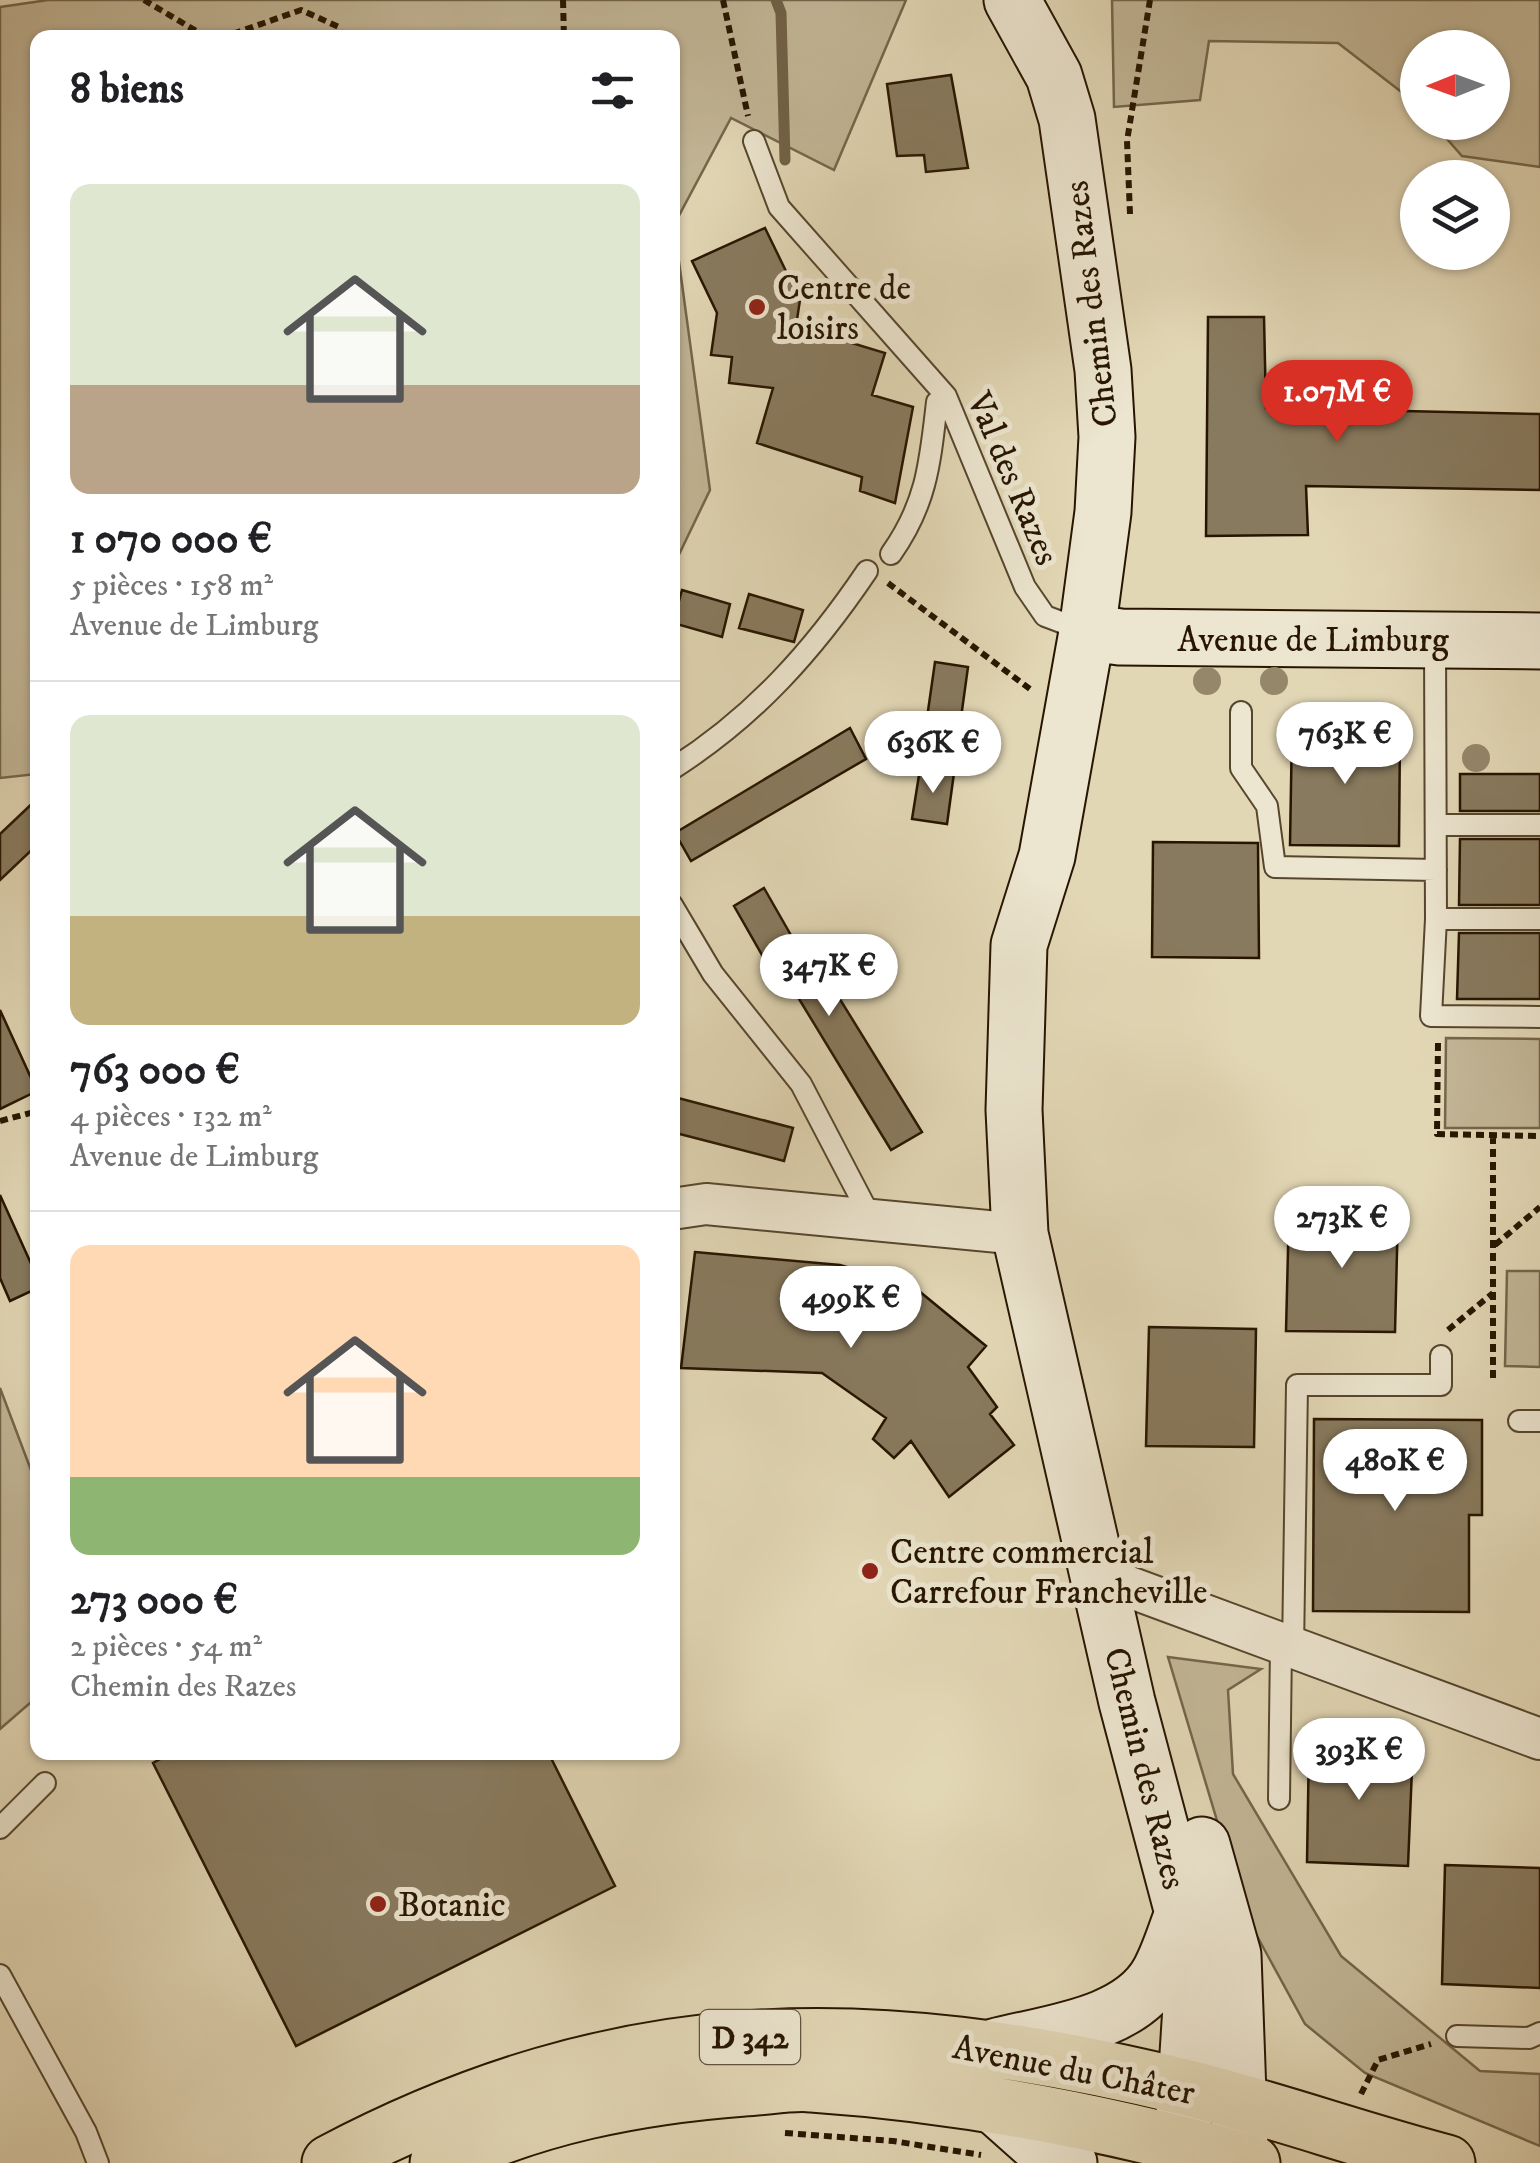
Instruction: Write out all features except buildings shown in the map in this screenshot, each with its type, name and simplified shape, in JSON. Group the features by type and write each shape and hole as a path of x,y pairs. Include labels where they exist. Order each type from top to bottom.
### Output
{"main road":[{"name":"Avenue du Châter","path":"330,2163 489,2090 665,2045 823,2035 994,2048 1240,2102"},
{"name":"Avenue du Châter","path":"438,2163 470,2147 574,2112 674,2093 809,2084 993,2132 1244,2162"},
{"name":"D 342","path":"1240,2102 1341,2135 1447,2163"}],"street":[{"name":"Chemin des Razes","path":"1012,0 1054,76 1067,118 1103,370 1107,436 1103,512 1087,632 1047,856 1020,945 1014,1110 1020,1234 1127,1702 1183,1913 1192,1991 1181,2154"},
{"name":"Avenue de Limburg","path":"1087,632 1120,637 1540,641"},
{"name":"Chemin des Razes","path":"1047,856 1040,1037 1044,1155 1079,1373 1130,1587 1233,1954 1244,2162"},
{"path":"680,1208 706,1204 1020,1234"},
{"name":"Chemin des Razes","path":"1020,1234 1079,1373"},
{"name":"Chemin des Razes","path":"1071,1452 1130,1587"},
{"path":"1130,1587 1540,1739"},
{"path":"994,2048 1101,2019 1137,1998 1158,1976 1183,1913"},
{"path":"993,2132 1040,2146 1069,2163"}],"lane":[{"name":"Val des Razes","path":"754,141 779,207 946,396 1026,588 1045,616 1087,632"},
{"path":"891,554 916,519 930,461 938,402 946,396"},
{"path":"680,764 718,740 816,645 875,576"},
{"path":"1435,640 1437,825 1431,1016 1540,1018"},
{"path":"1241,712 1241,768 1267,806 1275,867 1436,870"},
{"path":"1437,825 1540,826"},
{"path":"680,918 714,974 801,1084 871,1218"},
{"path":"1436,919 1540,919"},
{"path":"1279,1799 1296,1386 1441,1384 1441,1356"},
{"path":"0,1828 45,1783"},
{"path":"0,1976 86,2132 98,2163"},
{"path":"1457,2036 1529,2038 1540,2032"},
{"path":"86,2132 114,2163"}],"path":[{"path":"144,0 195,30"},
{"path":"563,0 564,30"},
{"path":"723,0 754,141"},
{"path":"1130,220 1127,141 1150,0"},
{"path":"244,30 301,10 340,30"},
{"path":"875,576 1037,694 1074,703"},
{"path":"1428,1038 1438,1039 1437,1134 1540,1136"},
{"path":"0,1121 30,1113"},
{"path":"1493,1134 1493,1378"},
{"path":"1494,1246 1540,1208"},
{"path":"1441,1356 1441,1336 1494,1292"},
{"path":"1341,2135 1378,2060 1457,2036"},
{"path":"768,2134 894,2141 993,2132"}],"shaded area":[{"path":"48,0 906,0 834,170 731,118 680,214 680,30 30,30 30,775 0,778 0,7"},
{"path":"1112,0 1540,0 1540,167 1462,156 1448,140 1510,140 1510,30 1400,30 1400,91 1338,43 1209,41 1200,100 1114,107"},
{"path":"680,269 710,490 680,552"},
{"path":"1446,1038 1540,1039 1540,1128 1445,1128"},
{"path":"1507,1271 1540,1271 1540,1367 1505,1366"},
{"path":"0,1388 30,1467 30,1703 0,1729"},
{"path":"1168,1657 1261,1669 1228,1690 1233,1774 1341,1956 1480,2071 1540,2074 1540,2146 1365,2073 1305,2024 1245,1914"}],"waterway":[{"path":"776,0 781,13 785,160"}],"place":[{"name":"Centre de loisirs","path":"757,307"},
{"name":"Centre commercial Carrefour Francheville","path":"870,1571"},
{"name":"Botanic","path":"378,1904"}]}
